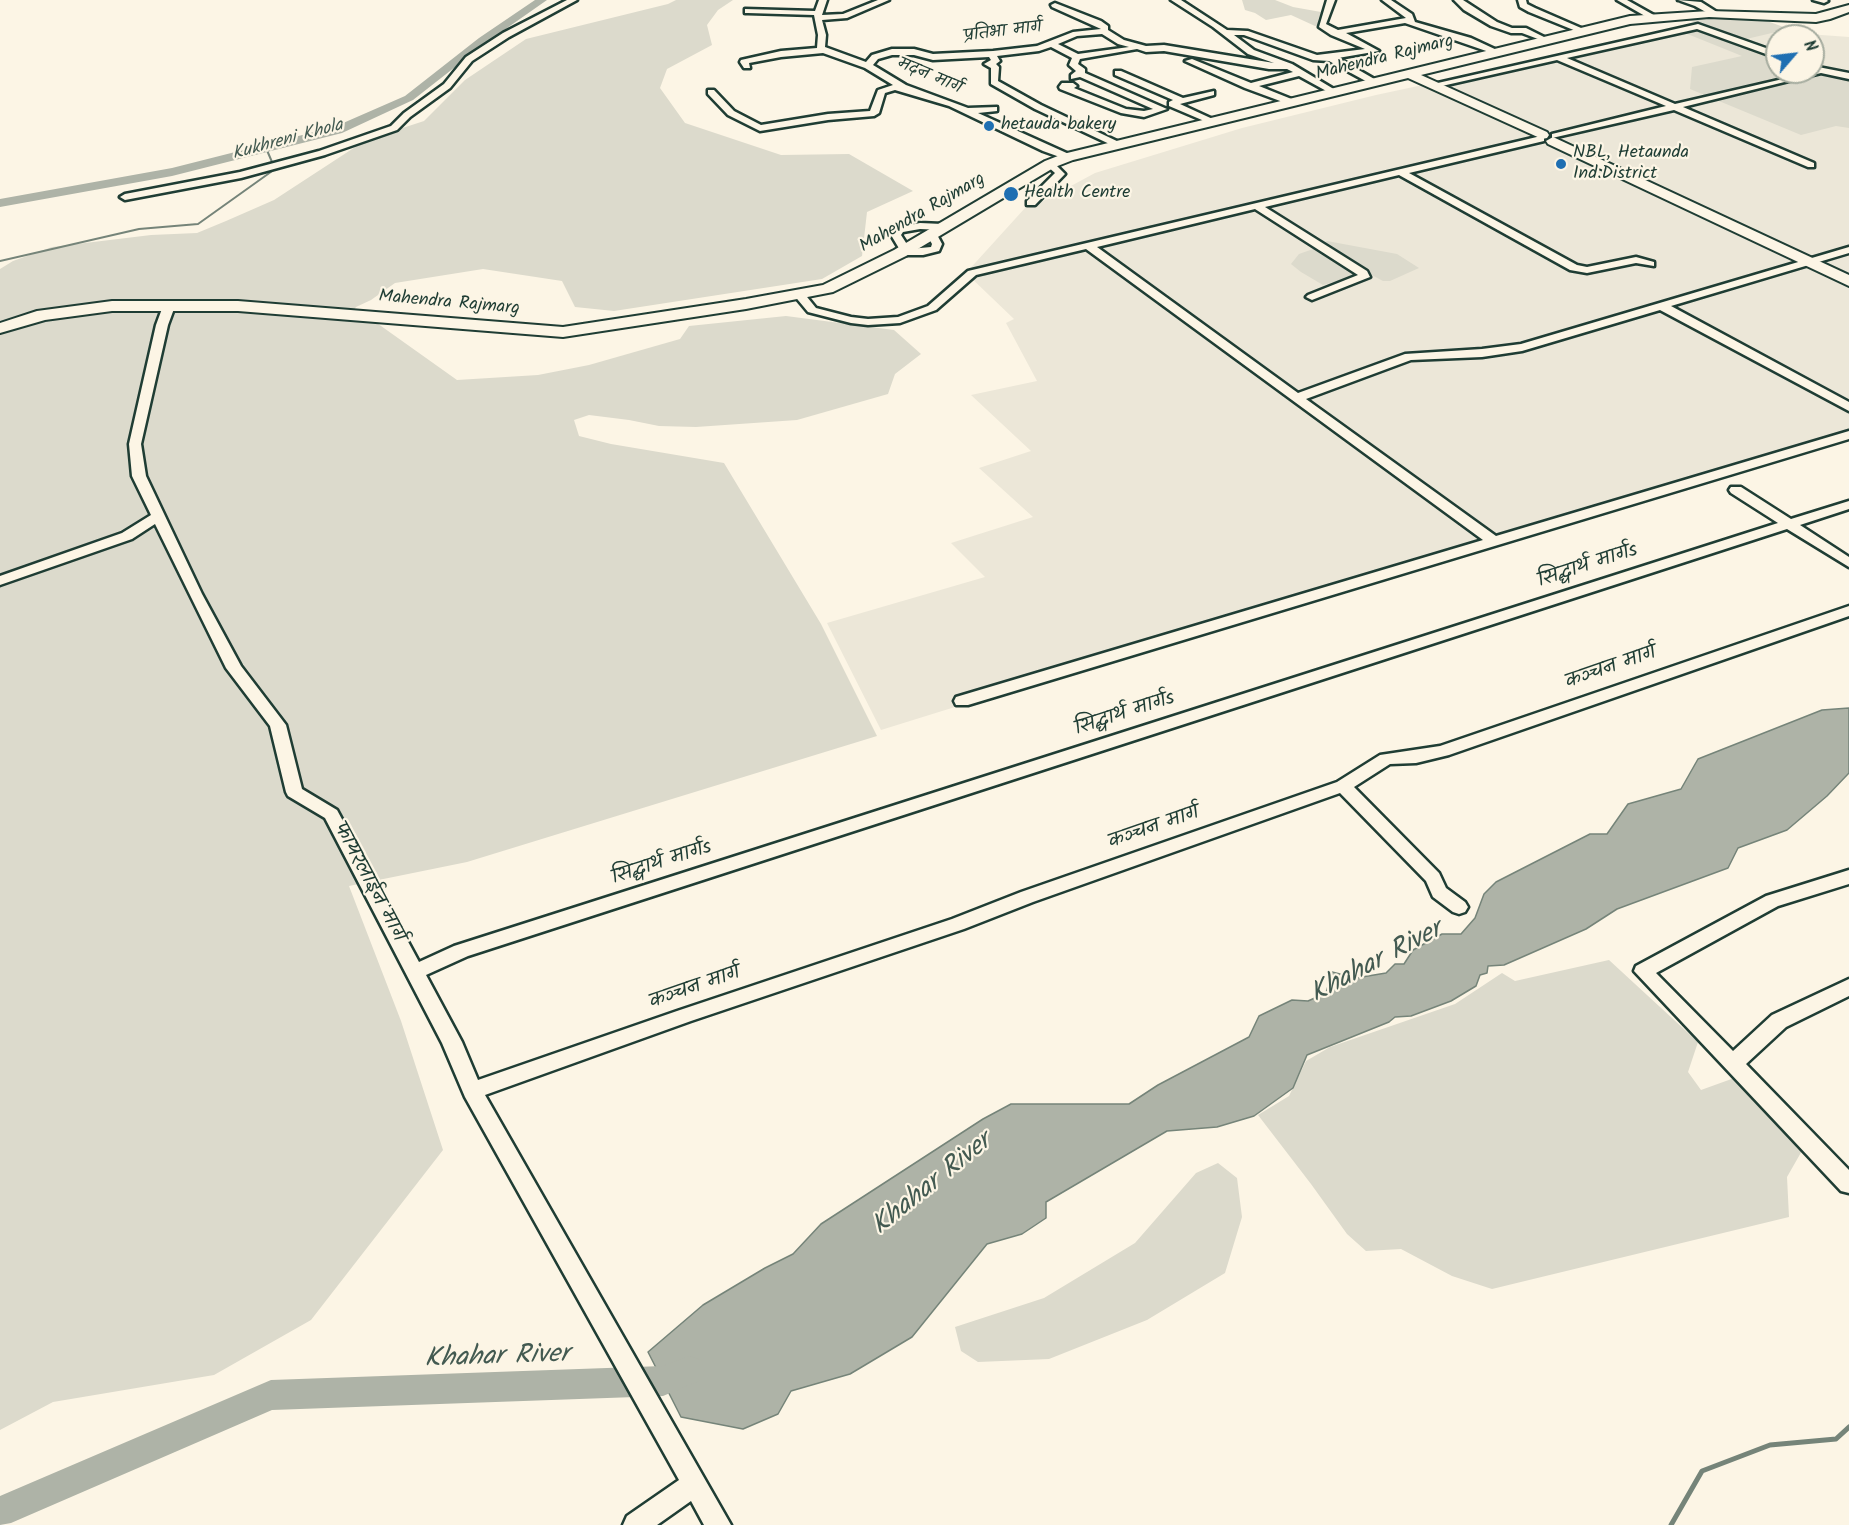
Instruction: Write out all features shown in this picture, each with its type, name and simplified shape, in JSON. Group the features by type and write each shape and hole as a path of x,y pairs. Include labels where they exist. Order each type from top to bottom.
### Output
{"highway":[{"name":"Mahendra Rajmarg","path":"0,328 43,315 112,306 238,306 563,332 612,326 799,294 827,289 902,251 1050,164 1068,157 1495,51 1630,20 1716,14 1816,18 1849,8"},
{"path":"1408,73 1849,281"}],"street":[{"path":"125,197 241,175 322,153 394,128 407,115 447,86 469,59 506,35 573,0"},
{"path":"747,66 744,62 782,54 824,50 821,48 822,35 818,15 823,0"},
{"path":"748,11 844,16 885,0"},
{"name":"प्रतिभा मार्ग","path":"868,66 875,57 892,52 914,52 933,57 987,54 1040,48 1076,34 1104,31 1105,28 1098,23 1055,4 1072,0"},
{"path":"1175,0 1250,51 1288,66 1333,92"},
{"path":"1250,51 1260,52 1277,60 1331,58 1346,53 1375,51 1322,26 1331,0"},
{"path":"1334,33 1410,19 1386,0"},
{"path":"1458,0 1494,24 1511,31 1523,30 1546,40"},
{"path":"1522,0 1523,4 1532,10 1584,31"},
{"path":"1621,0 1655,18"},
{"path":"1682,0 1698,4 1716,14"},
{"path":"1817,0 1824,1"},
{"path":"1675,16 1765,51"},
{"path":"1406,20 1417,27 1468,40 1495,51"},
{"path":"1433,85 1698,26"},
{"path":"1104,31 1121,42 1150,48 1228,61 1288,66"},
{"path":"1224,32 1245,33 1316,58"},
{"path":"1052,44 1077,57 1113,50 1150,48 1291,102"},
{"path":"1250,51 1278,46"},
{"name":"मदन मार्ग","path":"824,50 868,66 919,93 966,111 1068,157"},
{"path":"987,54 996,56 996,61 988,64 995,68 994,82 1037,106 1118,145"},
{"path":"1077,57 1073,65 1080,69 1080,74"},
{"path":"1558,57 1811,165"},
{"path":"1331,58 1373,82"},
{"path":"1825,72 1849,76"},
{"path":"1233,90 1299,73"},
{"path":"1080,74 1158,107 1162,109 1144,114 1124,111 1072,88 1069,80 1080,74"},
{"path":"1096,81 1119,74 1155,89 1212,121"},
{"path":"1130,78 1146,74"},
{"path":"799,294 812,310 851,321 900,320 932,308 963,281 985,276 996,269 1548,138 1765,83"},
{"path":"1155,89 1177,84"},
{"path":"760,128 731,113 711,92 708,97 714,106 724,115 749,128 760,128 828,117 874,113 881,92 891,87 912,94 919,93"},
{"path":"1158,107 1211,93"},
{"path":"966,111 994,109"},
{"path":"1031,203 1060,174 1050,164"},
{"path":"1402,173 1574,268 1587,270 1636,261 1650,264"},
{"path":"1258,207 1363,273 1365,277 1312,297"},
{"path":"1090,247 1495,542"},
{"path":"1296,398 1409,357 1482,353 1522,347 1849,250"},
{"name":"फायरलाईन मार्ग","path":"169,306 162,325 135,444 139,476 195,594 234,668 278,725 294,792 331,814 416,971 452,1042 472,1091 694,1484"},
{"path":"1662,306 1849,407"},
{"path":"962,701 1329,589 1495,542 1849,435"},
{"path":"1736,490 1849,563"},
{"name":"सिद्धार्थ मार्गs","path":"416,971 461,951 1789,524 1845,511"},
{"path":"0,581 127,536 158,516"},
{"name":"कञ्चन मार्ग","path":"472,1091 684,1016 958,924 1027,897 1342,786 1386,759 1443,752 1849,611"},
{"path":"1342,786 1433,878 1439,892 1459,907"},
{"path":"1849,877 1772,901 1643,971 1849,1184"},
{"path":"1733,1064 1779,1021 1849,987"},
{"path":"636,1525 694,1484 718,1525"}],"shaded area":[{"path":"676,0 733,0 718,10 707,25 712,45 667,69 660,88 685,123 781,155 849,154 913,191 867,212 862,256 822,279 614,311 575,307 562,281 483,269 395,283 371,300 356,307 348,318 374,321 457,380 538,375 589,365 680,339 689,326 786,316 894,330 921,354 895,374 888,394 797,420 696,427 659,426 589,415 574,420 579,436 611,444 724,463 821,624 877,736 467,862 349,886 401,1021 443,1150 311,1320 214,1375 53,1402 0,1430 0,269 13,261 52,247 151,235 197,233 274,200 366,140 424,121 465,80 526,39 668,4"},
{"path":"1242,0 1275,0 1293,7 1321,12 1319,25 1315,26 1291,15 1266,20 1245,10"},
{"path":"1681,17 1756,17 1775,24 1765,24 1765,35 1742,40"},
{"path":"1698,26 1765,31 1765,84 1825,84 1825,35 1849,37 1849,429 881,730 827,623 985,577 951,543 1033,517 979,468 1031,451 971,395 1037,381 1006,323 1014,319 966,273 1025,208 1032,207 1095,173 1242,128 1376,95"},
{"path":"1703,29 1765,52 1765,84 1825,84 1825,73 1849,78 1849,128 1836,126 1801,135 1690,89 1692,67 1742,56 1685,33"},
{"path":"1327,241 1397,254 1419,268 1390,281 1383,281 1368,273 1323,285 1291,264 1299,254"},
{"path":"1609,960 1698,1042 1688,1072 1701,1090 1737,1077 1803,1149 1787,1177 1789,1217 1492,1289 1452,1276 1401,1249 1366,1251 1347,1234 1258,1115 1289,1096 1306,1061 1330,1047 1455,1004 1502,973 1515,981"},
{"path":"1218,1163 1237,1178 1242,1217 1225,1273 1147,1320 1049,1359 978,1362 961,1351 955,1327 1044,1298 1135,1243 1196,1173"}],"water":[{"path":"1849,708 1849,773 1827,796 1787,830 1738,848 1728,868 1617,909 1586,929 1504,965 1488,966 1487,973 1480,975 1476,986 1451,1001 1411,1016 1395,1017 1389,1022 1307,1055 1293,1088 1254,1116 1217,1127 1167,1131 1046,1202 1046,1218 1022,1234 987,1244 912,1337 850,1374 791,1391 778,1414 743,1429 681,1417 648,1352 703,1305 793,1254 821,1224 983,1119 1011,1104 1129,1104 1158,1085 1249,1037 1259,1016 1292,1000 1308,1001 1326,993 1332,972 1356,978 1386,973 1395,964 1404,964 1413,950 1442,934 1461,934 1475,918 1484,894 1496,882 1590,834 1607,834 1628,804 1681,789 1698,759 1822,710"}],"waterway":[{"name":"Kukhreni Khola","path":"0,203 172,172 338,130 409,98 483,40 542,0"},
{"path":"0,261 139,229 198,224 275,169 266,148"},
{"name":"Khahar River","path":"0,1512 271,1395 663,1381 690,1370"},
{"path":"1671,1525 1702,1471 1770,1445 1836,1439 1849,1427"}],"place":[{"name":"hetauda bakery","path":"989,126"},
{"name":"NBL, Hetaunda Ind.District","path":"1561,164"},
{"name":"Health Centre","path":"1011,194"}]}
